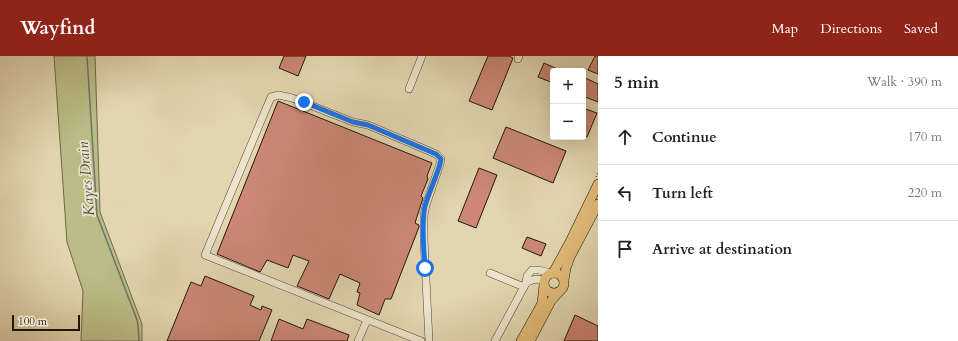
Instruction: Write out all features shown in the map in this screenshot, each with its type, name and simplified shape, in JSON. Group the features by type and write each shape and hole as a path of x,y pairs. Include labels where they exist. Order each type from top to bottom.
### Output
{"main road":[{"path":"521,341 542,303 545,278 552,273 570,242 598,184"},
{"path":"530,341 551,301 564,286 566,268 570,257 598,204"},
{"path":"552,273 561,275 564,280"},
{"path":"544,284 551,293 558,293"}],"lane":[{"path":"409,89 422,56"},
{"path":"421,341 205,255 271,97 279,95 292,98 353,122 368,125 436,154 441,159 424,215 429,341"},
{"path":"495,341 525,285 527,276 532,270 552,273"},
{"path":"490,273 525,285"},
{"path":"525,285 531,280 537,278 542,280 544,284"},
{"path":"358,341 367,320"}],"green space":[{"path":"54,56 95,56 100,212 142,324 142,341 81,341 83,291 67,242"}],"building":[{"path":"284,56 306,56 298,76 279,68"},
{"path":"488,56 509,56 513,58 492,110 469,101"},
{"path":"595,56 598,56 598,74 588,70"},
{"path":"544,63 555,68 550,68 550,82 538,77"},
{"path":"586,78 598,84 598,102 586,97"},
{"path":"278,101 432,163 427,176 428,179 421,196 423,198 415,223 419,225 419,227 391,299 385,299 379,315 357,305 360,293 357,292 360,283 340,274 329,299 297,286 309,261 293,255 288,268 267,260 260,272 217,254"},
{"path":"586,109 597,113 586,136"},
{"path":"506,127 566,151 553,183 493,158"},
{"path":"479,168 497,175 476,228 458,221"},
{"path":"527,237 546,244 541,256 522,248"},
{"path":"205,276 254,296 250,305 261,310 262,306 272,310 259,341 167,341 191,282 201,286"},
{"path":"575,315 598,326 598,341 564,341"},
{"path":"279,319 303,329 307,319 349,335 347,341 271,341"}],"waterway":[{"name":"Kayes Drain","path":"87,56 97,215 137,320 139,341"}],"route":[{"path":"304,102 353,122 368,125 389,133 436,154 441,159 424,215 425,268"}]}
